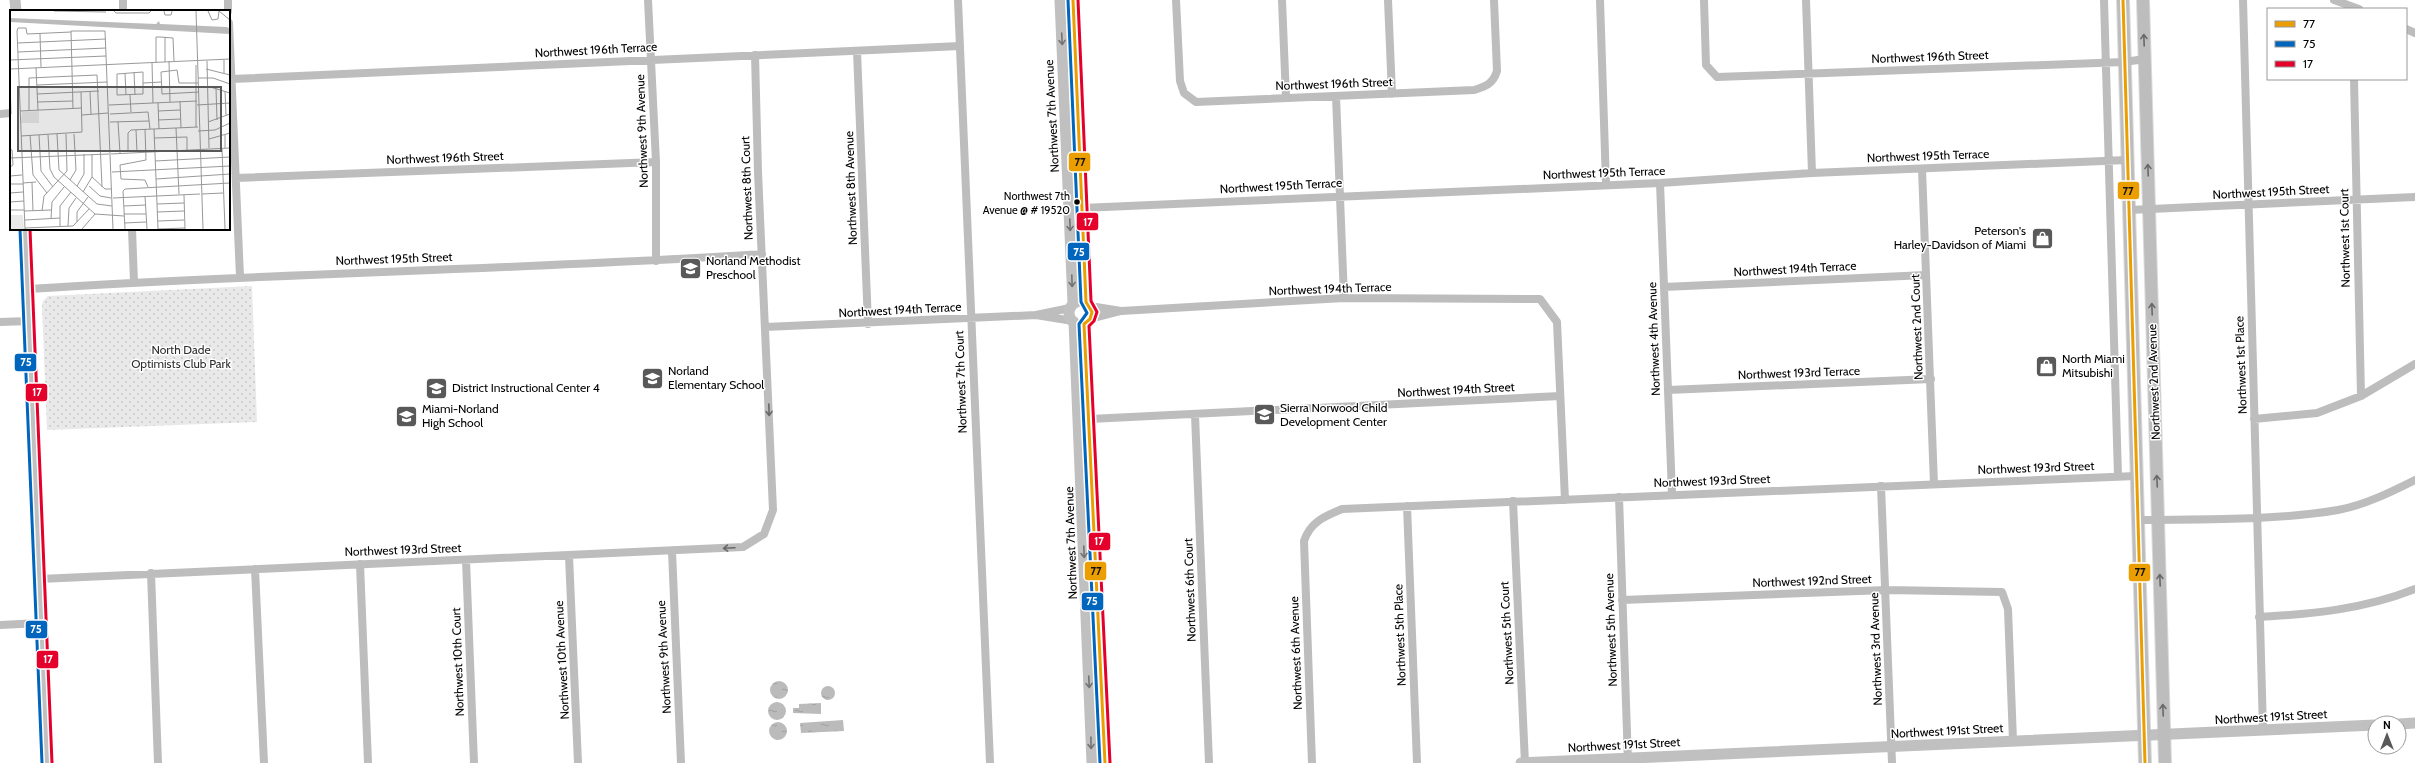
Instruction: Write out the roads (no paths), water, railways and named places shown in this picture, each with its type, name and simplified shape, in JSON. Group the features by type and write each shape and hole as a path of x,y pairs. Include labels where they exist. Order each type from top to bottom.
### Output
{"main road":[{"name":"Northwest 2nd Avenue","path":"2123,0 2145,763"},
{"name":"Northwest 2nd Avenue","path":"2143,0 2165,763"}],"street":[{"path":"15,0 16,10"},
{"name":"Northwest 9th Avenue","path":"648,0 656,162 656,261"},
{"name":"Northwest 7th Court","path":"958,0 970,319 990,763"},
{"name":"Northwest 7th Avenue","path":"1060,0 1072,306 1069,313 1080,322 1090,420 1105,763"},
{"name":"Northwest 7th Avenue","path":"1073,0 1082,208 1088,304 1092,312 1080,322"},
{"name":"Northwest 196th Street","path":"1176,0 1180,81 1184,93 1196,102 1474,90 1488,86 1495,79 1497,71 1494,0"},
{"path":"1282,0 1286,98"},
{"path":"1388,0 1392,94"},
{"path":"1600,0 1606,184"},
{"name":"Northwest 196th Street","path":"1704,0 1706,65 1717,77 2124,62 2145,59"},
{"path":"1806,0 1812,173"},
{"path":"2104,0 2118,476"},
{"name":"Northwest 1st Place","path":"2243,0 2259,617 2264,730"},
{"path":"2334,0 2354,8"},
{"path":"230,41 240,277"},
{"name":"Northwest 196th Terrace","path":"232,78 960,46"},
{"name":"Northwest 8th Avenue","path":"858,51 868,324"},
{"name":"Northwest 8th Court","path":"755,55 773,510 764,534"},
{"name":"Northwest 1st Court","path":"2354,80 2361,396"},
{"path":"1336,96 1344,298"},
{"path":"0,114 10,113"},
{"name":"Northwest 195th Terrace","path":"1082,208 1341,195 1660,183 1812,173 2127,160"},
{"name":"Northwest 196th Street","path":"236,178 656,162"},
{"name":"Northwest 2nd Court","path":"1922,169 1934,484"},
{"name":"Northwest 4th Avenue","path":"1660,183 1672,494"},
{"name":"Northwest 195th Street","path":"2129,210 2248,206 2356,199 2415,198"},
{"path":"25,230 47,763"},
{"path":"132,230 134,282"},
{"name":"Northwest 195th Street","path":"28,289 240,277 656,261 762,254"},
{"name":"Northwest 194th Terrace","path":"1664,287 1926,275"},
{"name":"Northwest 194th Terrace","path":"1036,315 1080,322 1121,311 1344,298 1540,299 1557,322 1560,396"},
{"path":"1072,306 1088,304"},
{"name":"Northwest 194th Terrace","path":"1088,304 1121,311"},
{"name":"Northwest 194th Terrace","path":"765,328 1036,315 1072,306"},
{"path":"0,322 29,321"},
{"name":"Northwest 7th Avenue","path":"1080,322 1092,763"},
{"path":"2254,419 2317,413 2361,396 2415,364"},
{"name":"Northwest 193rd Terrace","path":"1668,390 1931,379"},
{"path":"1560,396 1565,500"},
{"name":"Northwest 194th Street","path":"1090,420 1560,396"},
{"name":"Northwest 6th Court","path":"1195,415 1209,763"},
{"name":"Northwest 193rd Street","path":"1304,541 1307,532 1321,517 1342,509 1672,494 2136,476"},
{"path":"2137,520 2257,518 2339,509 2390,493 2415,480"},
{"name":"Northwest 3rd Avenue","path":"1881,486 1892,763"},
{"name":"Northwest 5th Avenue","path":"1619,497 1628,761"},
{"name":"Northwest 5th Court","path":"1513,502 1525,763"},
{"name":"Northwest 5th Place","path":"1407,506 1417,763"},
{"name":"Northwest 193rd Street","path":"40,579 743,547 764,534"},
{"name":"Northwest 6th Avenue","path":"1304,541 1312,763"},
{"name":"Northwest 9th Avenue","path":"672,551 681,763"},
{"name":"Northwest 10th Avenue","path":"569,556 578,763"},
{"name":"Northwest 10th Court","path":"466,560 474,763"},
{"path":"360,564 368,763"},
{"path":"255,569 264,763"},
{"path":"151,573 158,763"},
{"path":"2259,617 2326,613 2398,596 2415,589"},
{"name":"Northwest 192nd Street","path":"1622,600 1886,590 2002,592 2008,609 2013,741"},
{"path":"0,625 41,623"},
{"name":"Northwest 191st Street","path":"1521,763 1628,761 1892,746 2367,725"}],"water":[{"path":"779,681 785,684 788,690 785,696 779,699 773,696 770,690 773,684"},
{"path":"825,686 831,686 835,690 835,696 831,700 825,700 821,696 821,690"},
{"path":"777,702 783,705 786,711 783,717 777,720 771,717 768,711 771,705"},
{"path":"821,703 821,714 793,713 793,708 799,708 799,704"},
{"path":"843,720 844,731 801,733 800,723"},
{"path":"778,722 784,725 787,731 784,737 778,740 772,737 769,731 772,725"}],"place":[{"name":"Northwest 7th Avenue @ # 19520","path":"1077,202"},
{"name":"Peterson's Harley-Davidson of Miami","path":"2042,238"},
{"name":"Norland Methodist Preschool","path":"690,268"},
{"name":"North Miami Mitsubishi","path":"2046,366"},
{"name":"Norland Elementary School","path":"653,378"},
{"name":"District Instructional Center 4","path":"436,388"},
{"name":"Sierra Norwood Child Development Center","path":"1264,415"},
{"name":"Miami-Norland High School","path":"407,416"}],"park label":[{"name":"North Dade Optimists Club Park","path":"181,357"}]}
